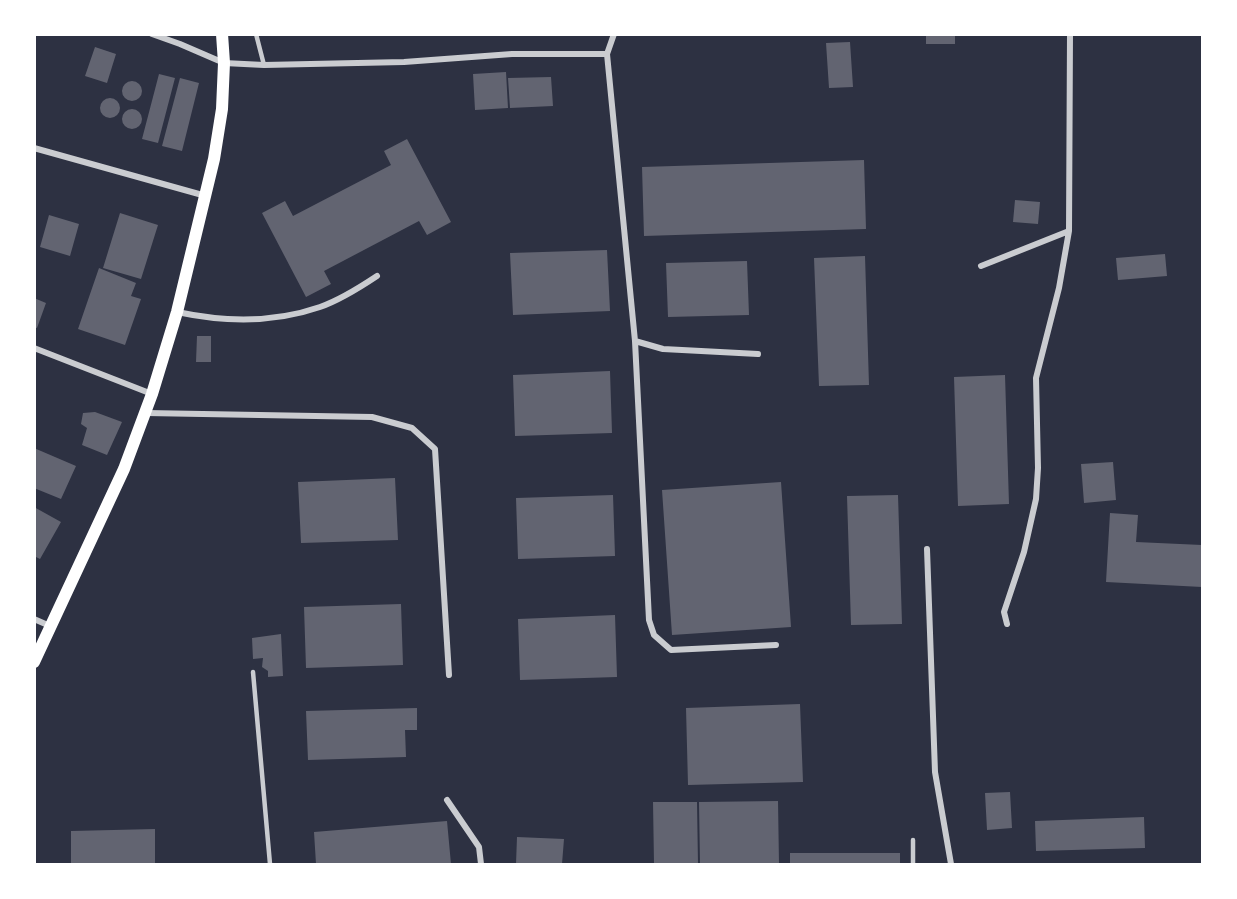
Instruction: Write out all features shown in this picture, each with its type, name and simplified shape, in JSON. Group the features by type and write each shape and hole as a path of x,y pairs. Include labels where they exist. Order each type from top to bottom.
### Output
{"main road":[{"path":"34,662 112,497 146,413 177,312 207,196 222,109 224,63 222,34"}],"street":[{"path":"152,34 224,63 264,65 404,62 512,54 606,54"},
{"path":"614,34 606,54 635,341 649,620 654,635 671,650 776,645"},
{"path":"1006,624 1004,612 1024,552 1036,499 1038,468 1036,378 1059,288 1069,231 1070,34"},
{"path":"34,148 207,196"},
{"path":"981,266 1069,231"},
{"path":"177,312 225,320 273,319 320,307 351,293 377,276"},
{"path":"635,341 663,349 758,354"},
{"path":"34,348 152,394"},
{"path":"146,413 372,417 412,428 435,449 449,675"},
{"path":"927,549 935,772 951,864"},
{"path":"34,619 51,626"},
{"path":"447,800 479,847 480,864"}],"lane":[{"path":"256,34 264,65"},
{"path":"253,672 270,864"},
{"path":"913,840 913,864"}],"building":[{"path":"926,34 955,34 955,44 926,44"},
{"path":"850,42 853,87 829,88 826,43"},
{"path":"95,47 116,54 107,83 85,76"},
{"path":"506,72 508,108 475,110 473,74"},
{"path":"159,74 175,78 158,143 142,139"},
{"path":"551,77 553,106 510,108 508,78"},
{"path":"180,78 199,83 182,151 162,146"},
{"path":"132,81 139,84 142,91 139,98 132,101 125,98 122,91 125,84"},
{"path":"110,98 117,101 120,108 117,115 110,118 103,115 100,108 103,101"},
{"path":"132,109 139,112 142,119 139,126 132,129 125,126 122,119 125,112"},
{"path":"407,139 451,222 427,235 419,221 324,271 331,284 306,297 262,213 285,201 293,216 391,165 384,151"},
{"path":"864,160 866,229 644,236 642,167"},
{"path":"1015,200 1040,202 1038,224 1013,222"},
{"path":"120,213 158,225 141,279 103,268"},
{"path":"49,215 79,224 70,256 40,247"},
{"path":"607,250 610,311 513,315 510,253"},
{"path":"1165,254 1167,276 1118,280 1116,258"},
{"path":"865,256 869,385 819,386 814,258"},
{"path":"747,261 749,315 668,317 666,263"},
{"path":"99,268 136,283 131,296 141,299 125,345 78,329"},
{"path":"34,298 46,303 37,328 34,327"},
{"path":"197,336 211,336 211,362 196,362"},
{"path":"610,371 612,433 515,436 513,375"},
{"path":"1005,375 1009,504 958,506 954,377"},
{"path":"95,412 122,422 107,455 82,445 87,428 81,424 83,413"},
{"path":"34,448 76,466 61,499 34,488"},
{"path":"1113,462 1116,500 1084,503 1081,464"},
{"path":"395,478 398,540 301,543 298,482"},
{"path":"781,482 791,627 672,635 662,490"},
{"path":"613,495 615,556 518,559 516,498"},
{"path":"898,495 902,624 851,625 847,496"},
{"path":"34,507 61,522 40,559 34,556"},
{"path":"1110,513 1138,515 1136,542 1202,545 1202,587 1106,582"},
{"path":"401,604 403,665 306,668 304,607"},
{"path":"615,615 617,677 520,680 518,619"},
{"path":"281,634 283,676 268,677 268,671 262,667 263,658 253,659 252,638"},
{"path":"800,704 803,782 688,785 686,708"},
{"path":"417,708 417,730 405,730 406,757 308,760 306,711"},
{"path":"1010,792 1012,828 987,830 985,793"},
{"path":"778,801 779,864 700,864 699,802"},
{"path":"653,802 697,802 698,864 654,864"},
{"path":"1144,817 1145,848 1036,851 1035,821"},
{"path":"447,821 451,864 316,864 314,832"},
{"path":"155,829 155,864 71,864 71,831"},
{"path":"517,837 564,839 562,864 516,864"},
{"path":"790,853 900,853 900,864 790,864"}]}
